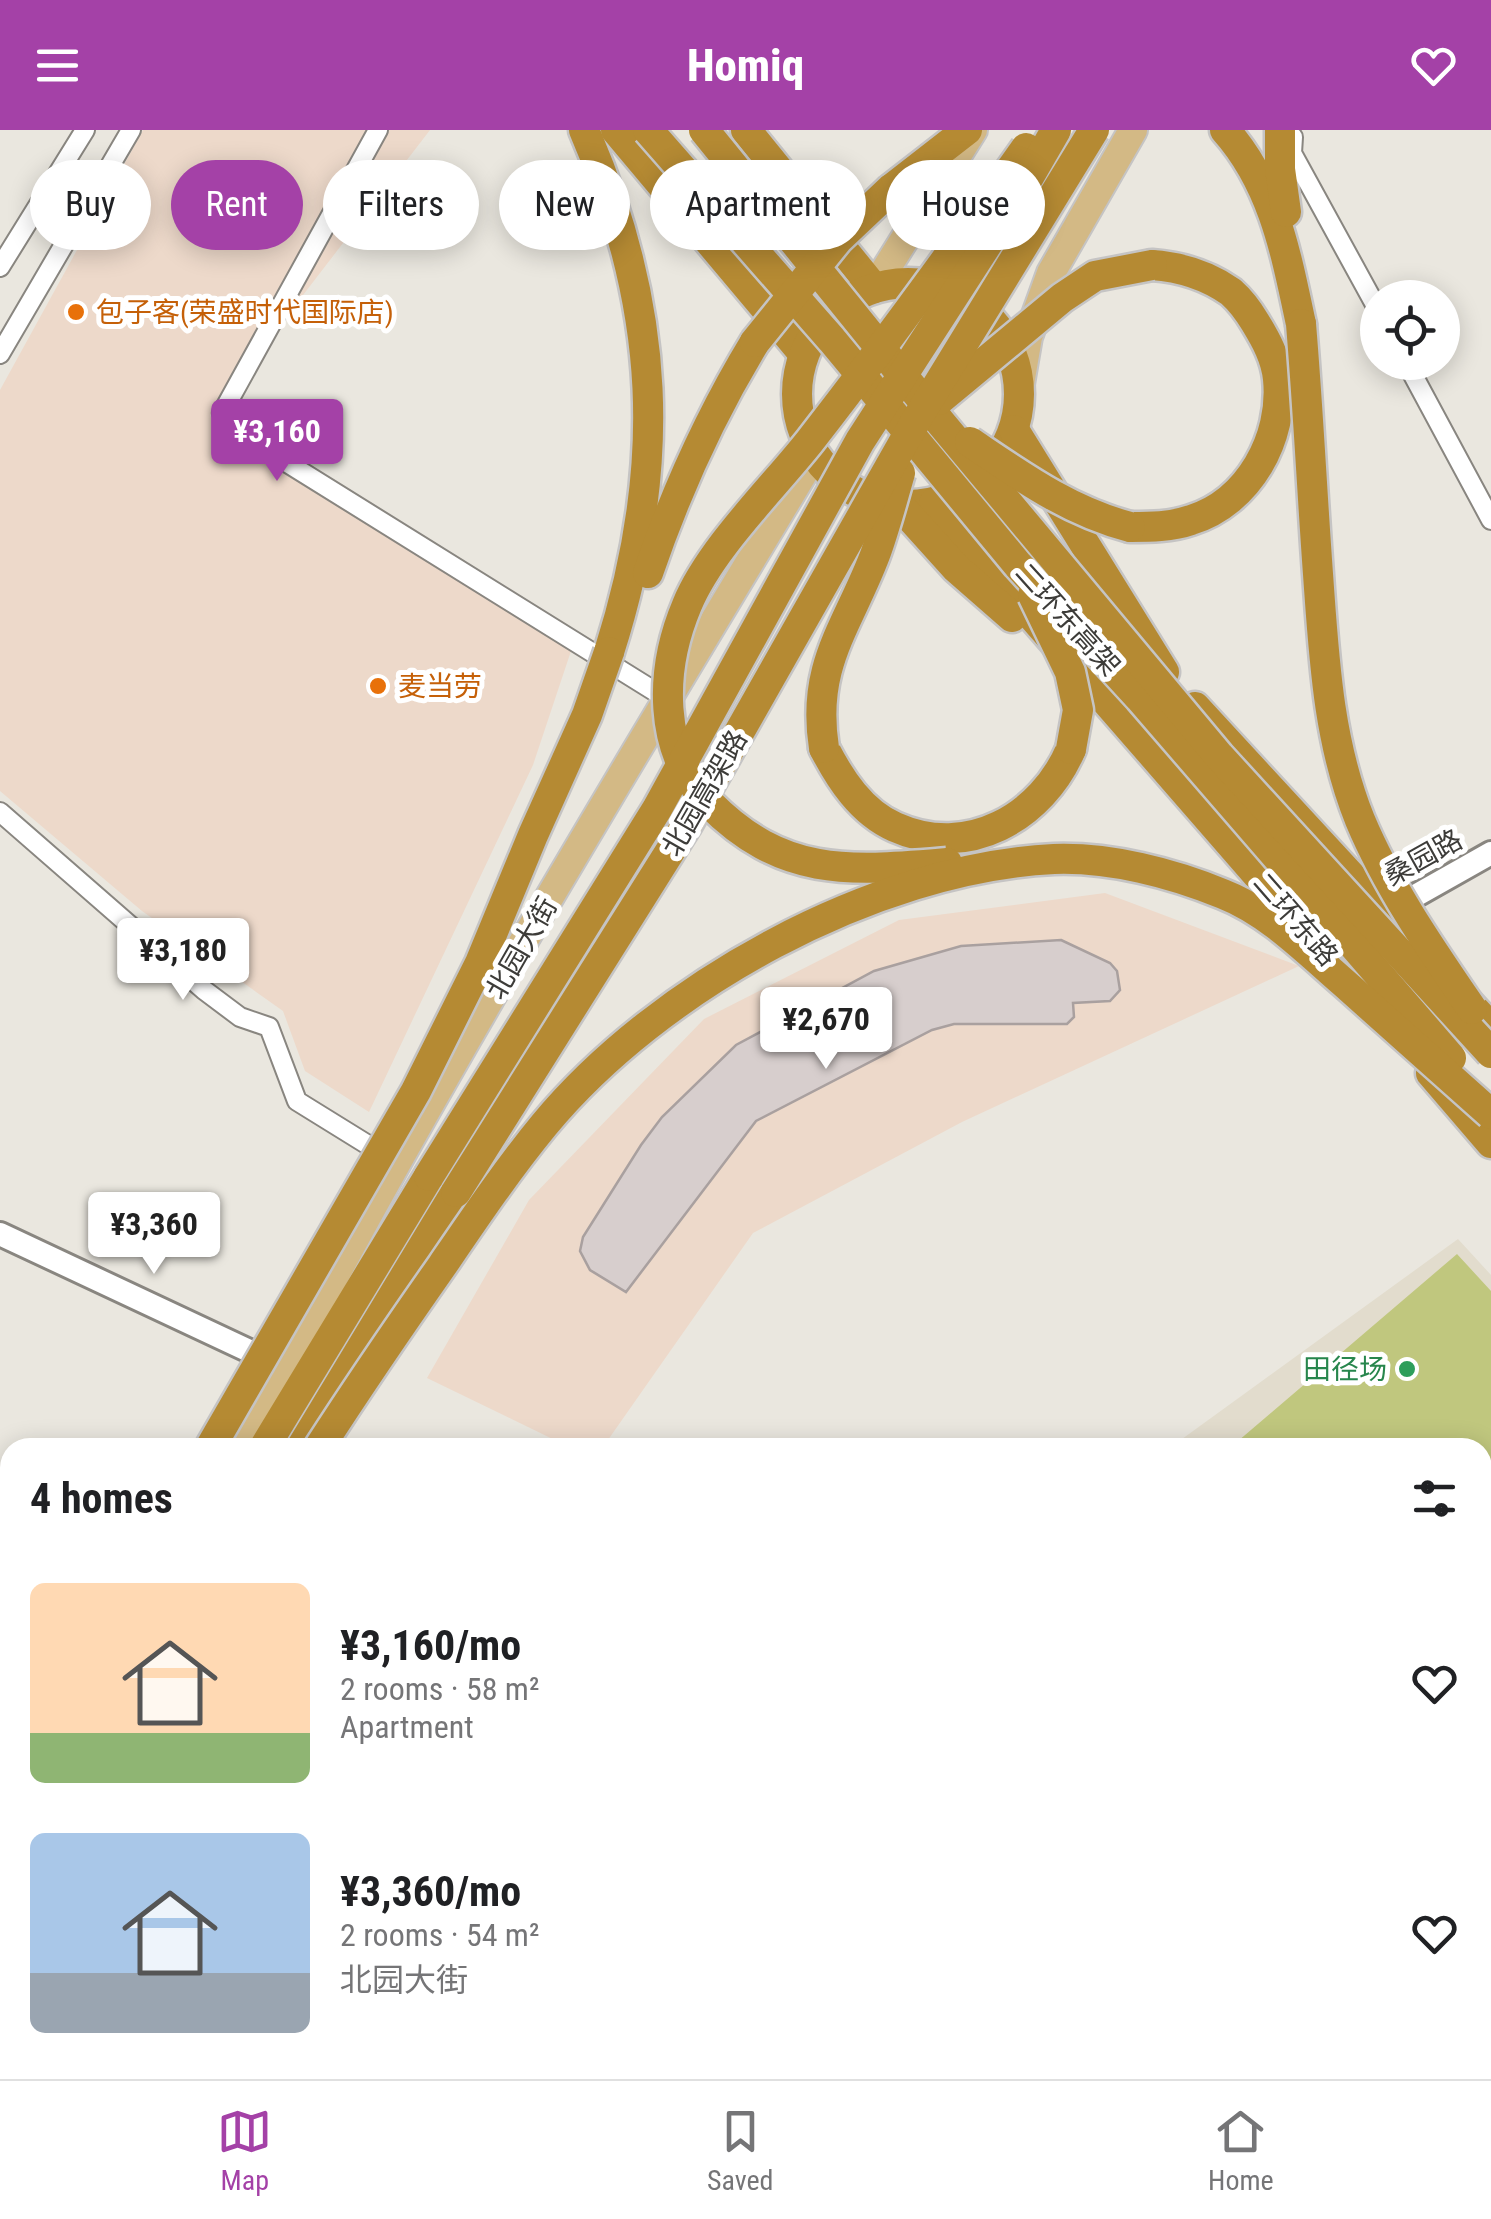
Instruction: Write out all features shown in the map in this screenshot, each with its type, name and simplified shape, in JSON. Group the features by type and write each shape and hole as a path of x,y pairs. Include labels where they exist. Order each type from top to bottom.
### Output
{"highway":[{"path":"216,1438 381,1153 480,963 532,834 587,715 628,594 648,474 646,342 628,250 584,130"},
{"path":"616,130 804,352"},
{"name":"二环东高架","path":"648,130 832,340 1018,565 1140,698 1491,1105"},
{"name":"二环东高架","path":"704,130 930,420 1219,756 1491,1053"},
{"path":"746,130 874,288"},
{"path":"609,652 638,600 674,497 719,401 755,342 838,239 891,189 970,130"},
{"path":"1038,130 812,438 714,559 689,600 677,632 668,680 669,722 678,758 694,788 732,826 768,849 818,866 880,869 1055,859 1104,862 1160,872 1226,894 1272,922 1491,1114"},
{"name":"北园高架路","path":"270,1438 657,810 860,440 1056,130"},
{"name":"北园高架路","path":"307,1438 686,826 930,420 1094,130"},
{"path":"1225,130 1242,148 1266,190 1280,230 1301,324"},
{"path":"1280,130 1280,169 1301,324 1324,668 1342,766 1360,818 1387,876 1491,1036"},
{"path":"930,420 1057,500 1093,517 1130,527 1194,520 1226,502 1251,478 1270,443 1278,380 1268,344 1233,294 1178,267 1136,266 1095,276 1062,298 930,420 828,665 819,714 824,748 840,780 868,808 895,827 953,838 982,833 1013,820 1042,798 1060,775 1071,749 1078,710 1070,672 1018,565"},
{"path":"914,283 954,292 987,315 1010,348 1020,384 1014,430 992,468 966,490 934,503 900,507 868,500 812,457 799,423 796,388 804,352 820,324 832,313 874,288 914,283"},
{"path":"1014,430 1164,672"},
{"path":"992,468 1164,672 1491,1028"},
{"name":"二环东路","path":"934,503 1491,1143"},
{"name":"二环东路","path":"900,507 956,568 1100,695"},
{"path":"326,1438 463,1235 545,1124 637,1036 761,951 830,916 940,878 1055,859"}],"main road":[{"path":"874,288 970,130"},
{"path":"1020,384 1028,337 1051,273 1132,130"},
{"name":"北园大街","path":"249,1438 604,804 812,457"},
{"path":"337,1438 540,1052 868,500"}],"street":[{"path":"0,267 84,130"},
{"path":"0,354 131,130"},
{"path":"378,130 222,413 236,431 667,698"},
{"path":"1294,130 1292,153 1362,280"},
{"path":"1416,380 1491,520"},
{"path":"0,812 204,990 240,1017 269,1028 297,1100 381,1153"},
{"name":"桑园路","path":"1384,913 1491,853"},
{"path":"0,1234 285,1368"}],"shaded area":[{"path":"143,130 430,130 407,160 323,160 323,250 338,250 210,416 573,645 533,765 369,1112 305,1071 283,1011 142,911 0,791 0,390 77,250 151,250 151,160 126,160"},
{"path":"1105,893 1299,966 962,1122 753,1233 609,1438 550,1438 427,1378 529,1200 704,1019 899,920"},
{"name":"田径场","path":"1458,1239 1491,1275 1491,1438 1183,1438"}],"green space":[{"name":"田径场","path":"1457,1254 1491,1291 1491,1438 1242,1438"}],"building":[{"path":"1061,940 1110,963 1117,971 1120,990 1110,1001 1073,1003 1074,1017 1067,1024 954,1024 932,1030 756,1121 626,1292 590,1270 580,1251 583,1237 641,1145 662,1117 736,1045 874,971 961,946"}],"place":[{"name":"包子客(荣盛时代国际店)","path":"76,312"},
{"name":"麦当劳","path":"378,686"},
{"name":"田径场","path":"1407,1369"}]}
